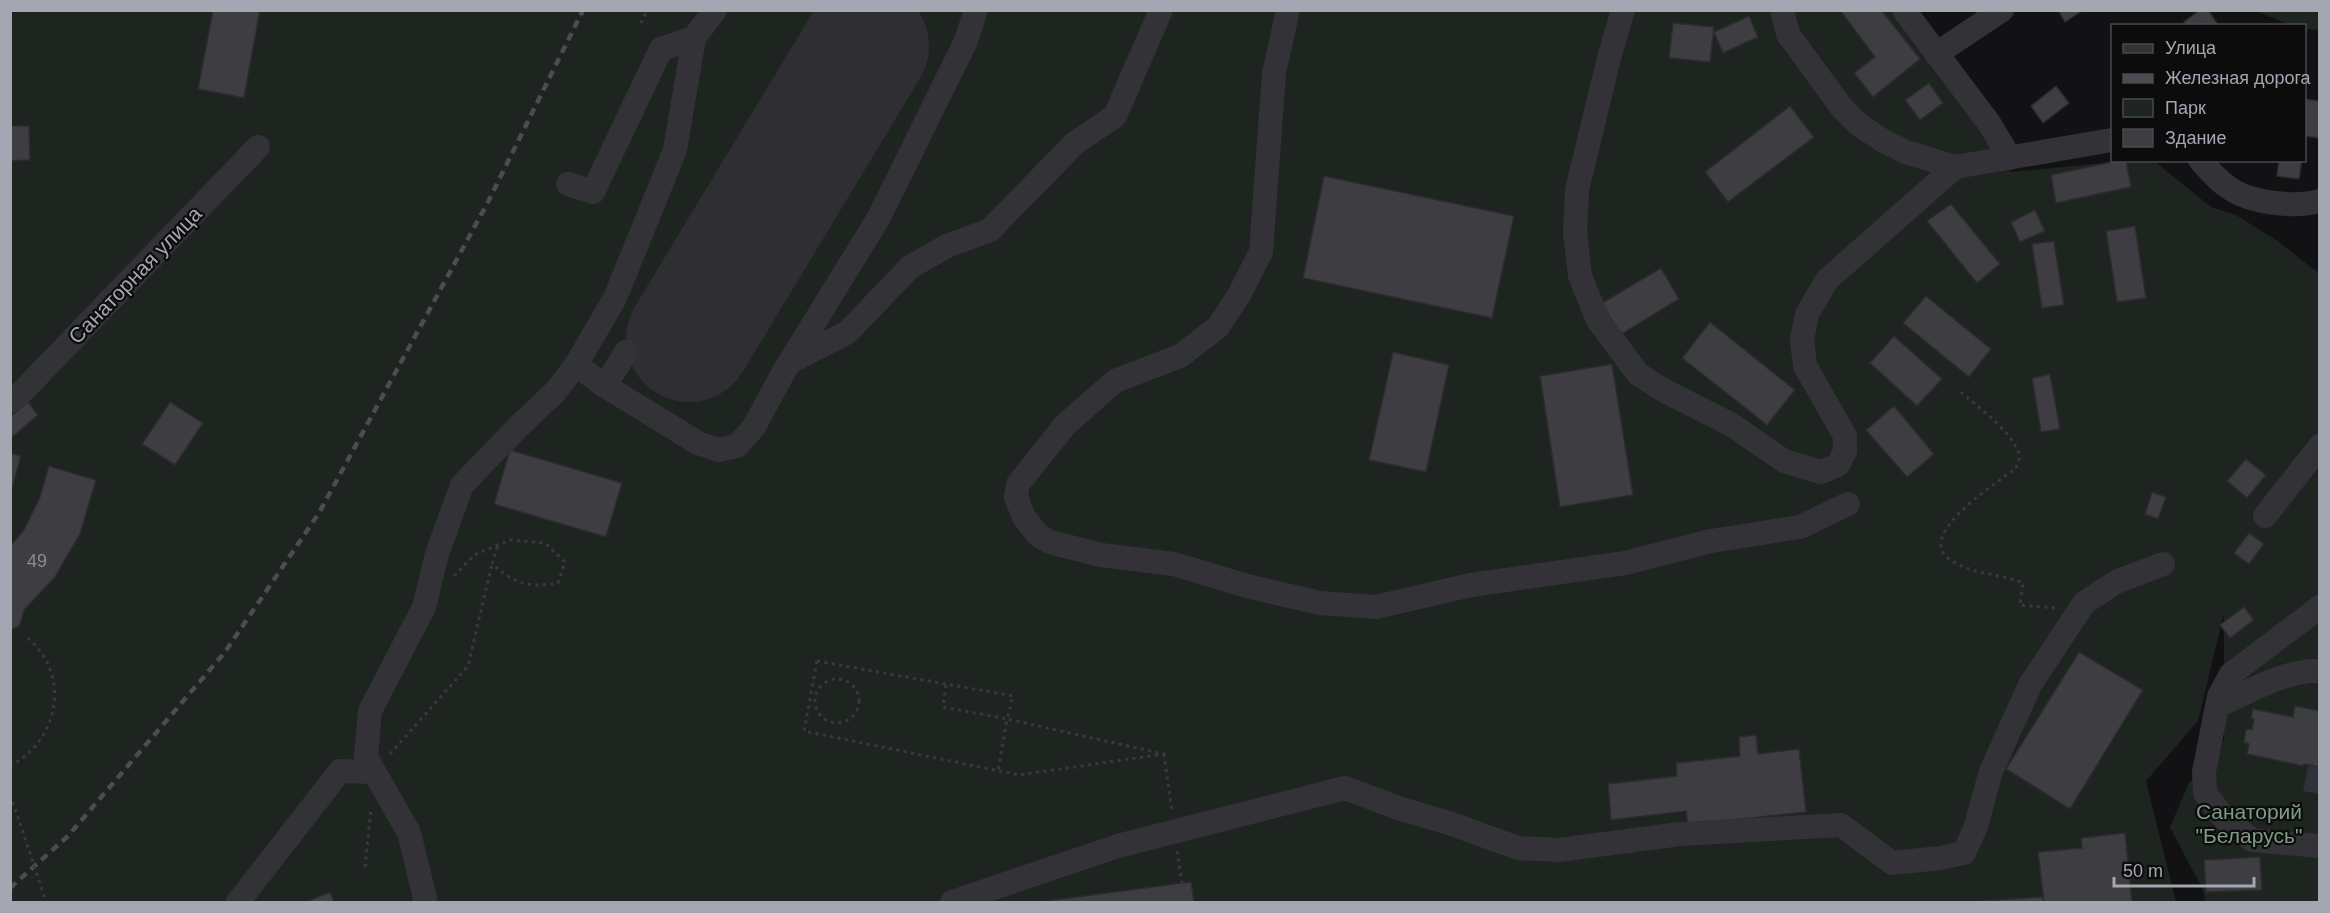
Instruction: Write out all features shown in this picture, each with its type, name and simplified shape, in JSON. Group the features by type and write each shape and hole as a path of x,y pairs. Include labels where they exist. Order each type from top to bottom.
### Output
{"street":[{"path":"424,903 425,898 409,833 366,757 370,711 424,608 437,554 462,485 555,392 576,365 615,298 675,150 694,38 715,10"},
{"path":"576,365 605,386 698,443 718,450 737,446 754,428 789,363 878,219 966,41 976,10"},
{"path":"789,363 848,332 910,267 946,246 990,230 1075,143 1115,116 1161,10"},
{"path":"1288,10 1274,73 1261,252 1239,295 1218,327 1180,356 1115,381 1065,425 1018,484 1016,497 1024,517 1038,535 1050,542 1101,555 1174,564 1247,586 1320,603 1376,607 1471,585 1625,563 1711,541 1800,527 1848,504"},
{"path":"1623,10 1577,190 1575,232 1580,276 1598,320 1638,374 1663,390 1732,425 1785,460 1821,472 1838,465 1845,451 1845,436 1805,366 1802,340 1807,314 1827,280 1955,167"},
{"path":"1782,10 1788,34 1842,108 1858,124 1906,152 1955,167 2111,140"},
{"path":"1904,10 1989,123 2010,158"},
{"path":"1936,54 2002,10"},
{"path":"568,184 593,192 661,49 694,38"},
{"name":"Санаторная улица","path":"10,401 20,394 258,147"},
{"path":"2202,162 2224,184 2241,195 2280,204 2309,204 2319,201"},
{"path":"605,386 626,352"},
{"path":"2265,516 2319,446"},
{"path":"952,903 1118,846 1345,788 1518,848 1559,850 1680,834 1841,825 1892,863 1964,853 1976,826 1991,771 2030,685 2084,603 2116,582 2163,564"},
{"path":"2319,607 2231,674 2219,696 2204,772 2205,793 2224,818 2252,840 2319,846"},
{"path":"2217,706 2288,675 2304,670 2319,671"},
{"path":"237,903 340,771 374,772"}],"path":[{"path":"641,23 647,10"},
{"path":"1961,392 2006,432 2016,444 2020,456 2016,468 1956,516 1944,531 1941,546 1947,558 1966,568 2023,583 2020,605 2051,609 2084,603"},
{"path":"449,581 474,555 510,540 545,543 565,562 558,583 535,587 506,577 492,564"},
{"path":"374,772 468,666 498,545"},
{"path":"10,766 36,747 45,734 54,706 52,676 47,662 39,649 25,636"},
{"path":"946,685 943,707 1007,719 1164,754 1019,775 998,771 804,731 817,661 1013,696 1007,719 998,771"},
{"path":"842,679 856,689 859,707 849,721 831,724 817,714 812,696 825,682 842,679"},
{"path":"10,795 46,903"},
{"path":"365,867 371,807"}],"green space":[{"name":"Санаторий \"Беларусь\"","path":"10,11 1893,11 2010,172 2114,162 2155,162 2211,207 2236,215 2279,242 2319,272 2319,902 2205,902 2204,892 2170,827 2189,783 2224,740 2224,613 2198,721 2146,781 2176,902 11,902"},
{"path":"2257,11 2319,11 2319,30 2306,29 2306,24 2288,24"}],"shaded area":[{"path":"2313,742 2319,743 2319,794 2303,791"}],"building":[{"path":"213,10 260,10 244,98 198,89"},
{"path":"1840,10 1881,10 1920,59 1873,97 1854,73 1875,57"},
{"path":"2058,10 2083,10 2065,22"},
{"path":"2200,10 2208,10 2218,24 2185,24 2184,22"},
{"path":"1749,16 1758,37 1723,53 1714,32"},
{"path":"1673,23 1714,27 1710,62 1669,58"},
{"path":"1929,83 1943,103 1920,120 1905,100"},
{"path":"2056,86 2069,103 2043,123 2031,106"},
{"path":"2306,99 2320,101 2320,138 2306,136"},
{"path":"1790,106 1814,137 1728,202 1705,172"},
{"path":"10,126 29,126 30,160 10,161"},
{"path":"2112,162 2126,162 2131,187 2056,203 2051,175"},
{"path":"2279,162 2302,162 2299,179 2277,176"},
{"path":"1324,176 1514,216 1492,318 1303,278"},
{"path":"1951,204 2000,264 1977,283 1927,221"},
{"path":"2035,210 2045,231 2020,242 2011,222"},
{"path":"2135,226 2146,298 2117,302 2106,231"},
{"path":"2054,241 2064,305 2042,308 2032,244"},
{"path":"1661,268 1679,299 1620,335 1602,303"},
{"path":"1926,296 1991,349 1969,377 1903,323"},
{"path":"1710,322 1795,390 1767,425 1682,358"},
{"path":"1894,336 1942,379 1917,406 1870,363"},
{"path":"1393,352 1449,365 1426,472 1369,460"},
{"path":"1612,364 1633,495 1560,507 1540,376"},
{"path":"2050,374 2060,429 2041,432 2032,378"},
{"path":"28,402 38,415 10,439 10,417"},
{"path":"170,402 203,423 175,465 142,444"},
{"path":"1894,406 1934,454 1907,477 1866,430"},
{"path":"510,450 622,483 606,537 494,504"},
{"path":"10,453 21,456 10,496"},
{"path":"2246,459 2266,475 2247,498 2227,481"},
{"path":"49,466 96,480 80,534 55,577 24,610 20,625 10,631 10,546 24,530 40,497"},
{"path":"2152,492 2166,497 2158,519 2145,514"},
{"path":"2249,533 2264,544 2249,564 2234,553"},
{"path":"2244,607 2254,620 2230,638 2220,625"},
{"path":"2079,652 2143,690 2070,809 2006,769"},
{"path":"2295,706 2320,711 2320,767 2304,764 2303,766 2247,754 2249,744 2244,742 2246,729 2252,730 2253,709 2293,717"},
{"path":"1756,735 1758,754 1799,749 1806,812 1688,825 1686,811 1611,820 1608,784 1677,776 1676,763 1740,756 1739,737"},
{"path":"2125,833 2132,902 2044,902 2038,852 2082,848 2081,838"},
{"path":"2260,857 2262,890 2206,892 2204,860"},
{"path":"1191,882 1194,902 1038,902 1182,883"},
{"path":"330,892 334,902 306,902"},
{"path":"2043,897 2044,902 1970,902"}],"runway":[{"path":"689,339 866,46"}],"railway":[{"path":"10,888 68,836 225,652 319,513 488,202 583,10"}]}
